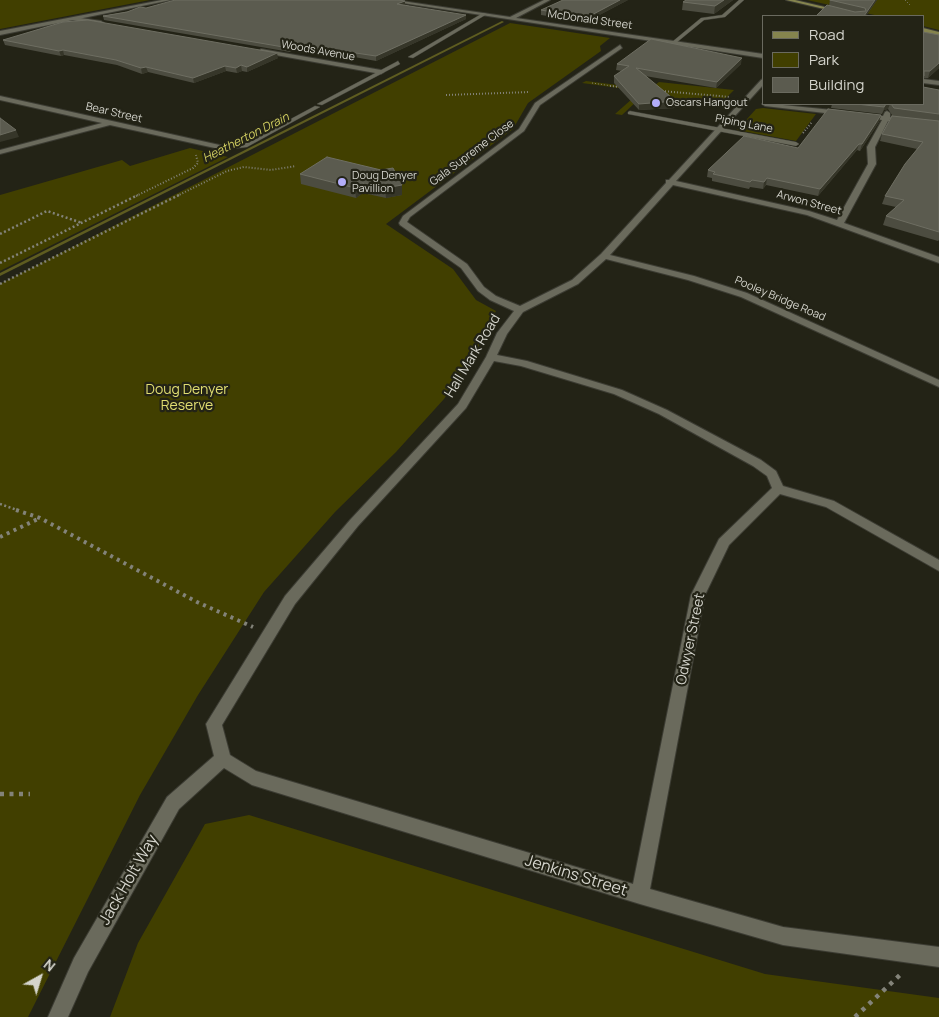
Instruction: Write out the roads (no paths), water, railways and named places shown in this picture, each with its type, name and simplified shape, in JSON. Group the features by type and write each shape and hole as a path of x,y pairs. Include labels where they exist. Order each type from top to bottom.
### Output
{"main road":[{"path":"788,0 856,15"},
{"path":"924,30 939,34"}],"street":[{"path":"0,33 169,0"},
{"name":"McDonald Street","path":"385,0 762,56"},
{"path":"512,18 548,0"},
{"path":"74,19 104,24"},
{"name":"Gala Supreme Close","path":"520,310 493,298 481,289 464,266 402,223 407,216 522,130 537,104 620,47"},
{"name":"Woods Avenue","path":"257,50 381,72"},
{"path":"924,81 939,83"},
{"name":"Hall Mark Road","path":"223,759 214,724 290,600 354,523 462,406 491,356 502,332 520,310 575,282 604,256 718,129 755,100 762,83"},
{"name":"Bear Street","path":"0,98 220,147"},
{"path":"801,105 848,111"},
{"path":"858,112 939,118"},
{"path":"887,115 939,125"},
{"path":"840,223 872,164 872,147 887,115"},
{"path":"0,152 112,123"},
{"name":"Arwon Street","path":"669,182 809,213 939,260"},
{"name":"Pooley Bridge Road","path":"604,256 691,278 744,295 939,384"},
{"path":"491,356 523,363 618,392 664,412 757,463 772,474 778,490 830,504 939,566"},
{"name":"Odwyer Street","path":"640,895 698,595 724,542 778,490"},
{"name":"Jenkins Street","path":"223,759 252,777 640,895 782,936 939,957"},
{"name":"Jack Holt Way","path":"58,1017 80,965 173,803 223,759"}],"lane":[{"path":"674,42 703,20 723,16 742,0"},
{"path":"411,57 485,14"},
{"path":"220,147 245,146 398,63"},
{"name":"Piping Lane","path":"630,113 796,144"}],"waterway":[{"name":"Heatherton Drain","path":"0,275 503,22"}],"place":[{"name":"Oscars Hangout","path":"656,103"},
{"name":"Doug Denyer Pavillion","path":"342,182"}],"park label":[{"name":"Doug Denyer Reserve","path":"187,398"}]}
